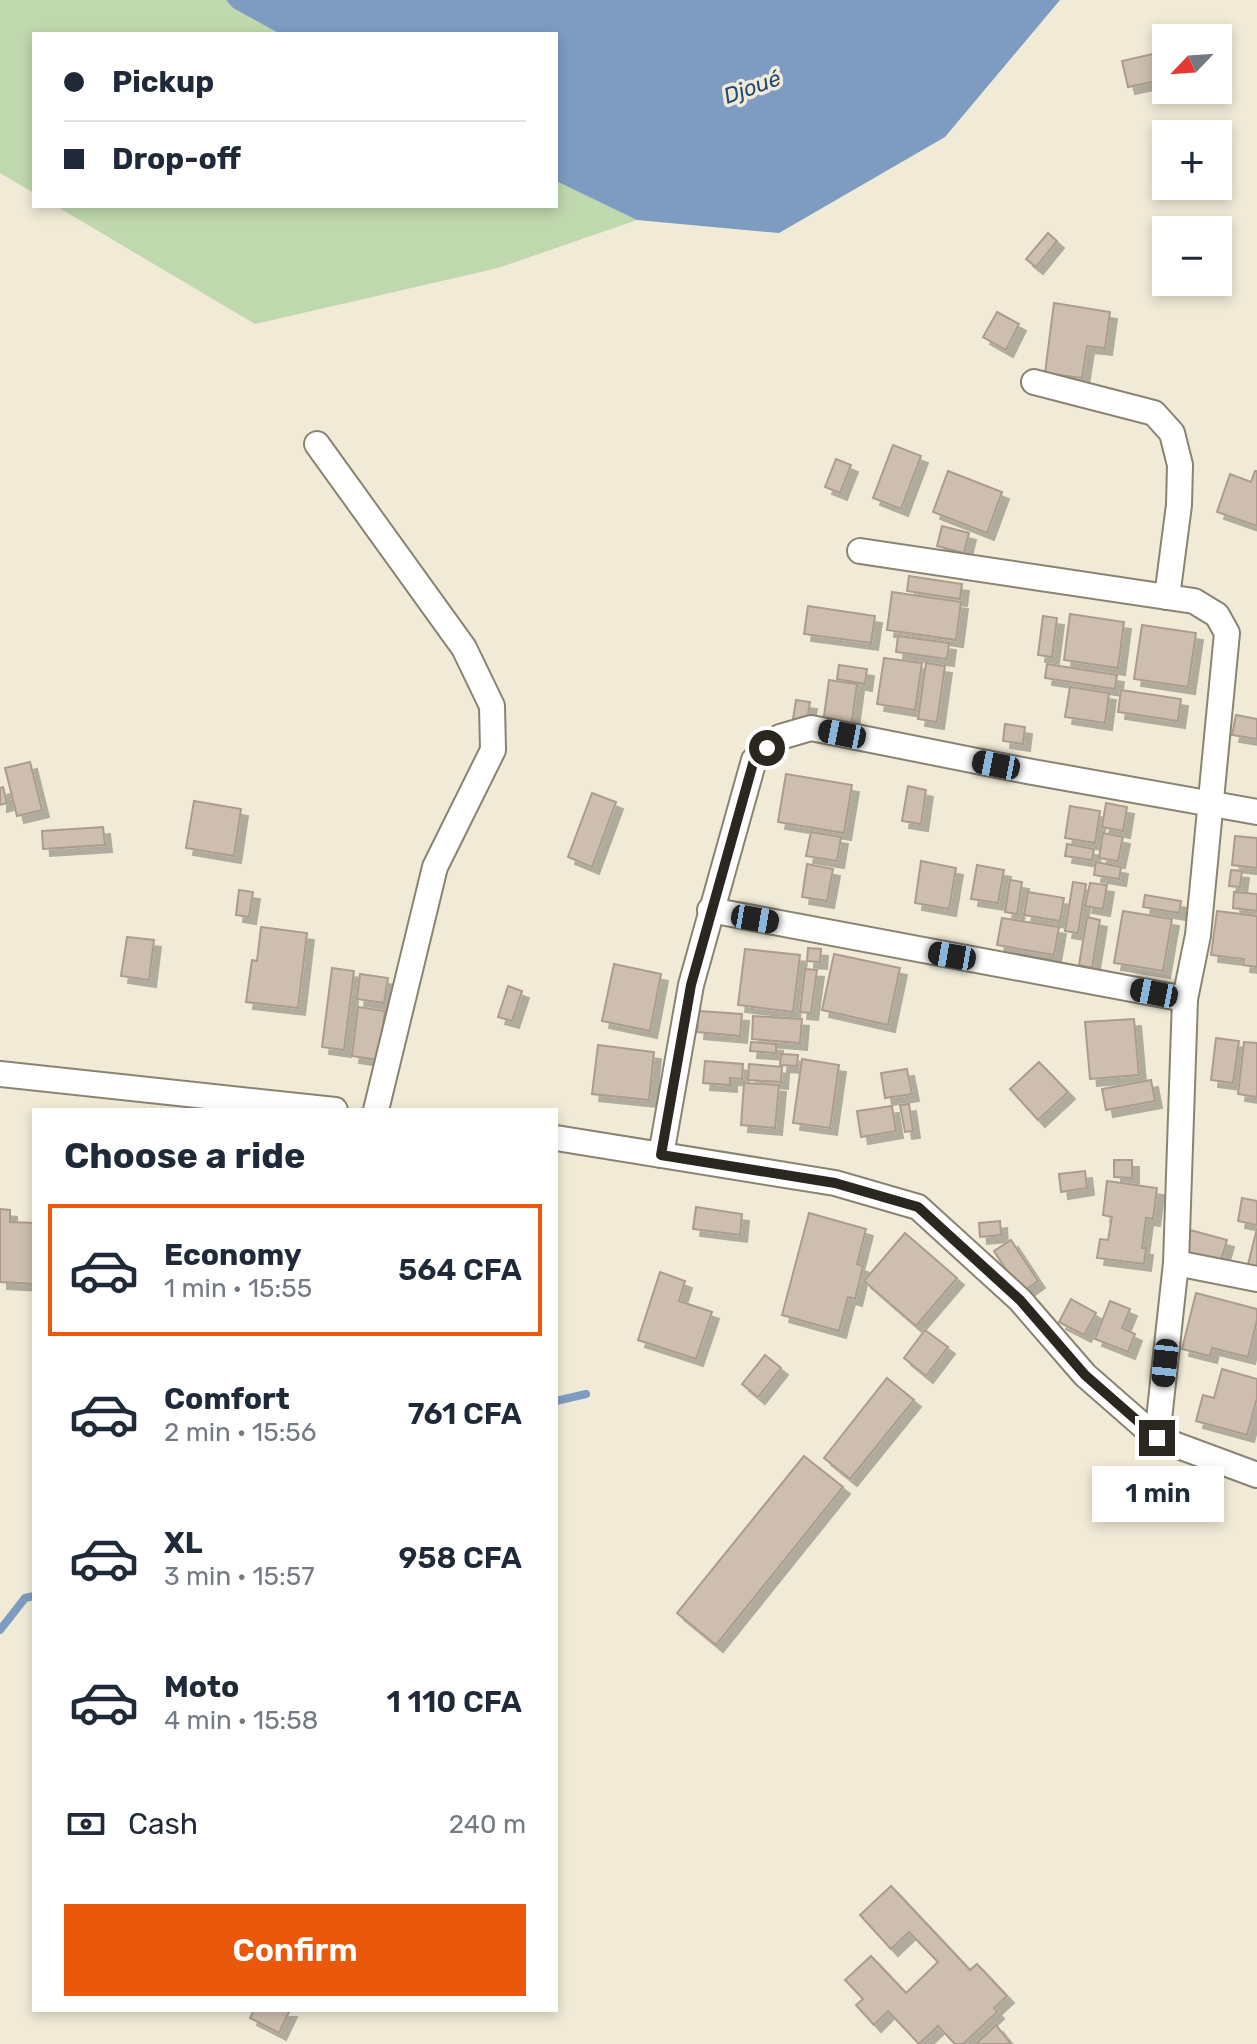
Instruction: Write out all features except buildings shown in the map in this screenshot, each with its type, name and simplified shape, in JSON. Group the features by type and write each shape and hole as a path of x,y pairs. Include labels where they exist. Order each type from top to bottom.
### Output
{"street":[{"path":"1034,382 1154,413 1172,433 1180,465 1179,505 1167,597"},
{"path":"317,444 464,648 492,706 493,750 435,867 376,1108"},
{"path":"860,551 1194,601 1217,615 1227,633 1198,935 1185,999 1176,1263 1157,1438"},
{"path":"661,1155 691,985 710,910 754,760 780,737 811,728 1257,812"},
{"path":"710,910 1185,999"},
{"path":"0,1074 316,1108"},
{"path":"558,1138 835,1183 918,1207 1020,1300 1085,1375 1157,1438 1257,1475"},
{"path":"1176,1263 1257,1279"}],"green space":[{"path":"0,0 226,0 233,8 276,32 32,32 32,192 0,173"},
{"path":"558,182 637,220 498,268 255,324 59,208 558,208"}],"water":[{"name":"Djoué","path":"226,0 1060,0 945,137 779,233 637,220 558,182 558,32 276,32 233,8"}],"waterway":[{"path":"558,1401 586,1394"},
{"path":"0,1630 25,1598 32,1596"}],"route":[{"path":"767,748 754,760 710,910 691,985 661,1155 835,1183 918,1207 1020,1300 1085,1375 1157,1438"}]}
